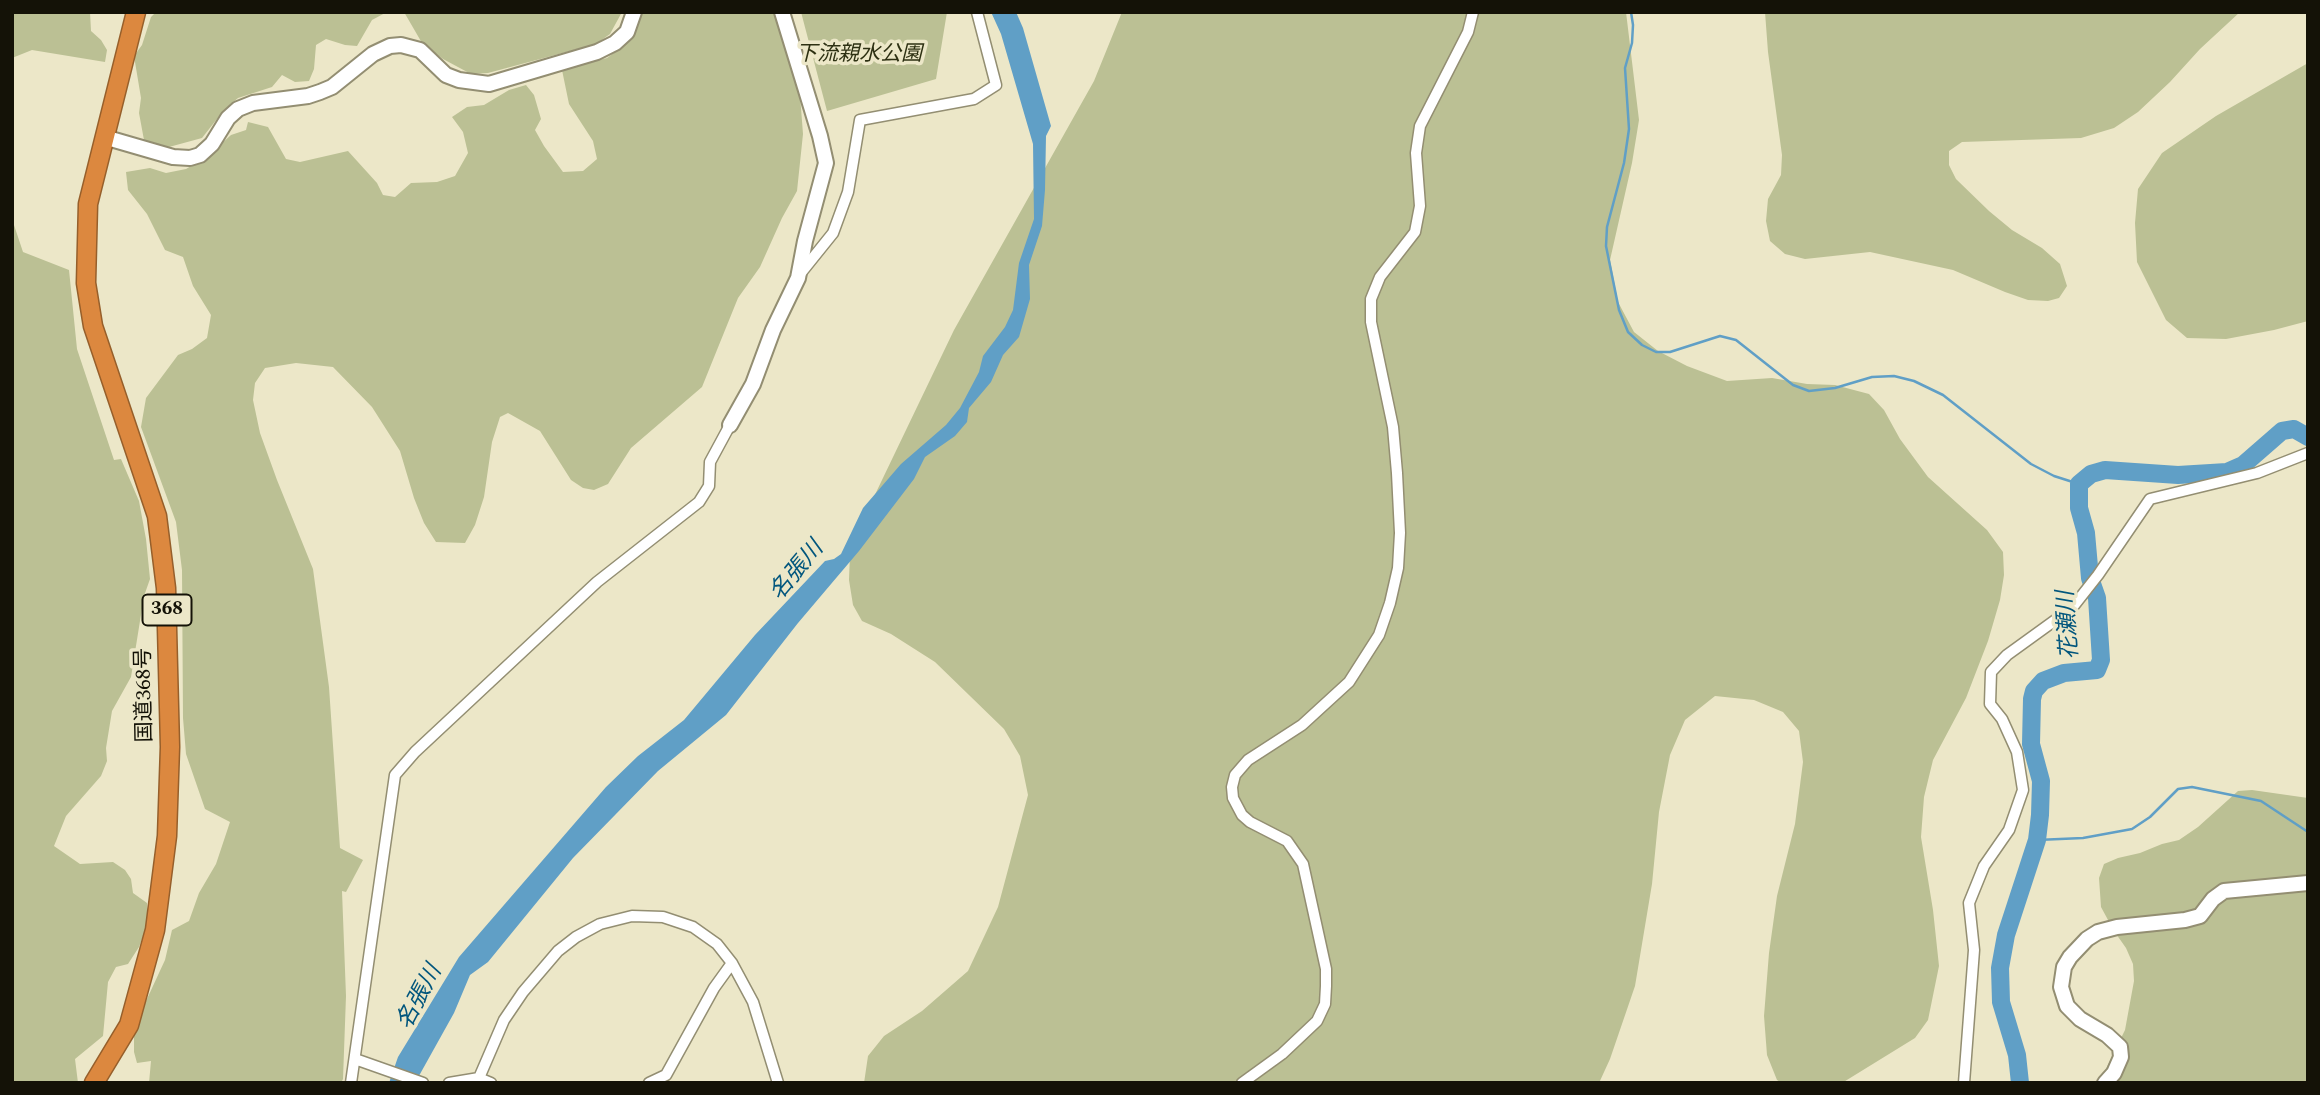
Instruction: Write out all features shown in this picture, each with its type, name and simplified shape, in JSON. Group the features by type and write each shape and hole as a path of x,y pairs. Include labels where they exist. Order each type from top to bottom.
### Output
{"highway":[{"name":"368","path":"104,138 136,12"},
{"name":"国道368号","path":"94,1083 128,1025 155,930 167,835 170,747 166,588 157,516 93,326 86,283 88,204 104,138"}],"street":[{"path":"104,138 173,157 190,158 200,155 212,144 228,118 239,110 253,103 308,96 332,87 382,48 409,46 419,50 446,75 489,84 597,52 615,43 627,32 634,12"},
{"path":"782,12 826,163 798,278"},
{"path":"351,1083 395,775 415,752 597,582 699,502 709,486 710,462 753,384 773,330 798,278 833,233 848,192 860,120 974,99 996,85 977,12"},
{"path":"1242,1083 1283,1054 1317,1021 1325,1004 1326,969 1303,864 1287,841 1242,815 1233,798 1232,787 1235,775 1248,760 1302,725 1349,682 1379,635 1390,603 1398,569 1400,533 1397,473 1393,427 1371,322 1371,299 1380,277 1415,232 1420,206 1416,153 1420,126 1468,32 1473,12"},
{"path":"1964,1083 1974,950 1969,903 1984,866 2009,830 2023,790 2017,752 2002,719 1990,704 1991,672 2007,655 2072,608 2150,499 2257,473 2308,453"},
{"path":"2105,1083 2114,1073 2121,1057 2120,1047 2107,1035 2080,1019 2067,1006 2061,986 2064,967 2087,939 2098,932 2117,927 2200,916 2213,899 2224,891 2308,883"},
{"path":"479,1078 504,1020 523,992 558,951 600,924 632,916 663,917 693,927 718,944 732,963 753,1002 778,1083"},
{"path":"649,1083 666,1075 714,988 732,963"},
{"path":"355,1059 423,1083"},
{"path":"449,1083 479,1078 491,1083"}],"green space":[{"path":"12,12 90,12 91,31 107,50 105,62 32,50 12,58"},
{"path":"156,12 387,12 372,20 357,46 326,39 316,45 314,69 309,81 295,82 282,75 272,87 238,98 224,110 202,138 169,147 144,140 139,113 141,98 134,56 142,45 151,17"},
{"path":"404,12 622,12 610,34 596,44 488,73 471,74 443,59 422,43"},
{"path":"640,12 775,12 792,56 800,95 803,134 797,191 760,267 738,298 702,387 631,448 608,484 594,490 583,488 571,480 540,431 508,413 500,417 492,442 484,497 475,525 465,543 436,542 424,523 414,498 400,451 372,407 333,367 296,363 265,368 255,383 253,400 260,433 313,569 329,687 340,848 363,860 346,892 342,891 346,996 343,1079 341,1083 149,1083 151,1061 137,1063 134,1027 165,960 172,930 189,921 199,893 216,864 230,822 205,809 186,754 183,718 182,570 176,522 141,427 146,398 178,355 207,338 211,315 193,286 183,257 165,250 147,214 128,190 126,172 150,168 166,173 186,169 208,156 231,135 246,130 248,122 268,127 286,159 300,162 348,151 377,183 383,195 395,197 411,183 437,182 455,176 468,153 463,132 452,117 467,107 484,105 509,90 526,85 534,95 541,119 535,130 544,146 563,172 583,171 597,159 593,141 569,104 562,70 607,58 629,42 639,23"},
{"name":"下流親水公園","path":"801,12 947,12 936,79 827,111"},
{"path":"1122,12 1626,12 1639,120 1610,260 1618,302 1634,332 1658,351 1687,366 1727,381 1772,378 1835,385 1869,394 1884,410 1900,439 1928,477 1987,530 2003,552 2004,575 2000,600 1988,641 1966,698 1933,760 1924,797 1921,837 1939,966 1928,1020 1915,1038 1842,1083 1782,1083 1777,1080 1767,1055 1764,1016 1777,896 1795,824 1803,762 1799,731 1783,712 1754,700 1715,696 1685,720 1670,755 1659,812 1652,884 1635,986 1599,1083 864,1083 868,1056 884,1036 922,1011 968,971 998,907 1028,795 1020,756 1004,729 935,662 891,634 862,621 853,605 849,580 850,554 870,505 954,330 1094,81"},
{"path":"1765,12 2240,12 2138,112 2114,128 2081,138 1962,142 1949,151 1949,165 1956,179 2012,230 2042,248 2060,264 2067,286 2059,298 2048,301 2028,300 1953,270 1870,252 1805,259 1785,254 1770,241 1766,221 1768,199 1781,175 1782,155"},
{"path":"2308,63 2308,321 2226,339 2187,338 2166,320 2137,262 2135,223 2138,189 2162,153 2216,116"},
{"path":"12,219 23,252 69,270 77,349 114,460 121,459 139,501 150,579 144,596 131,677 112,711 106,748 107,761 101,776 66,816 54,846 80,864 113,862 125,870 131,879 133,893 147,903 148,923 139,947 128,964 116,967 108,982 103,1036 75,1059 78,1083 12,1083"},
{"path":"2252,790 2308,798 2308,1083 2099,1083 2125,1030 2134,981 2133,964 2126,948 2101,907 2099,878 2104,864 2179,840 2198,827 2238,791"}],"water":[{"path":"991,12 1016,12 1051,126 1046,136 1042,226 1029,265 1030,299 1019,337 1003,355 991,382 969,408 967,422 955,436 925,457 914,479 859,551 726,715 658,771 573,858 488,962 470,975 454,1013 415,1083 389,1083 398,1057 459,957 606,787 638,756 684,720 755,635 825,561 841,554 863,508 901,464 946,425 960,408 979,372 983,356 1005,327 1013,310 1019,263 1034,219 1033,144 1001,34"}],"waterway":[{"path":"1631,12 1632,43 1625,68 1629,129 1624,163 1607,227 1606,246 1619,310 1628,332 1642,345 1656,352 1670,352 1720,336 1736,340 1793,385 1809,391 1835,388 1872,377 1894,376 1914,381 1943,395 2031,464 2054,476 2079,484"},
{"name":"花瀬川","path":"2020,1083 2017,1055 2001,1002 2000,968 2006,935 2037,840 2040,815 2041,781 2031,744 2032,699 2034,691 2043,681 2064,673 2097,670 2101,660 2097,598 2090,578 2086,533 2079,508 2079,484 2091,474 2105,470 2178,475 2227,472 2243,465 2282,431 2294,429 2308,437"},
{"path":"2037,840 2083,838 2132,829 2150,817 2178,789 2192,787 2261,801 2308,832"}],"water label":[{"name":"名張川","path":"798,572"},
{"name":"名張川","path":"421,998"}]}
